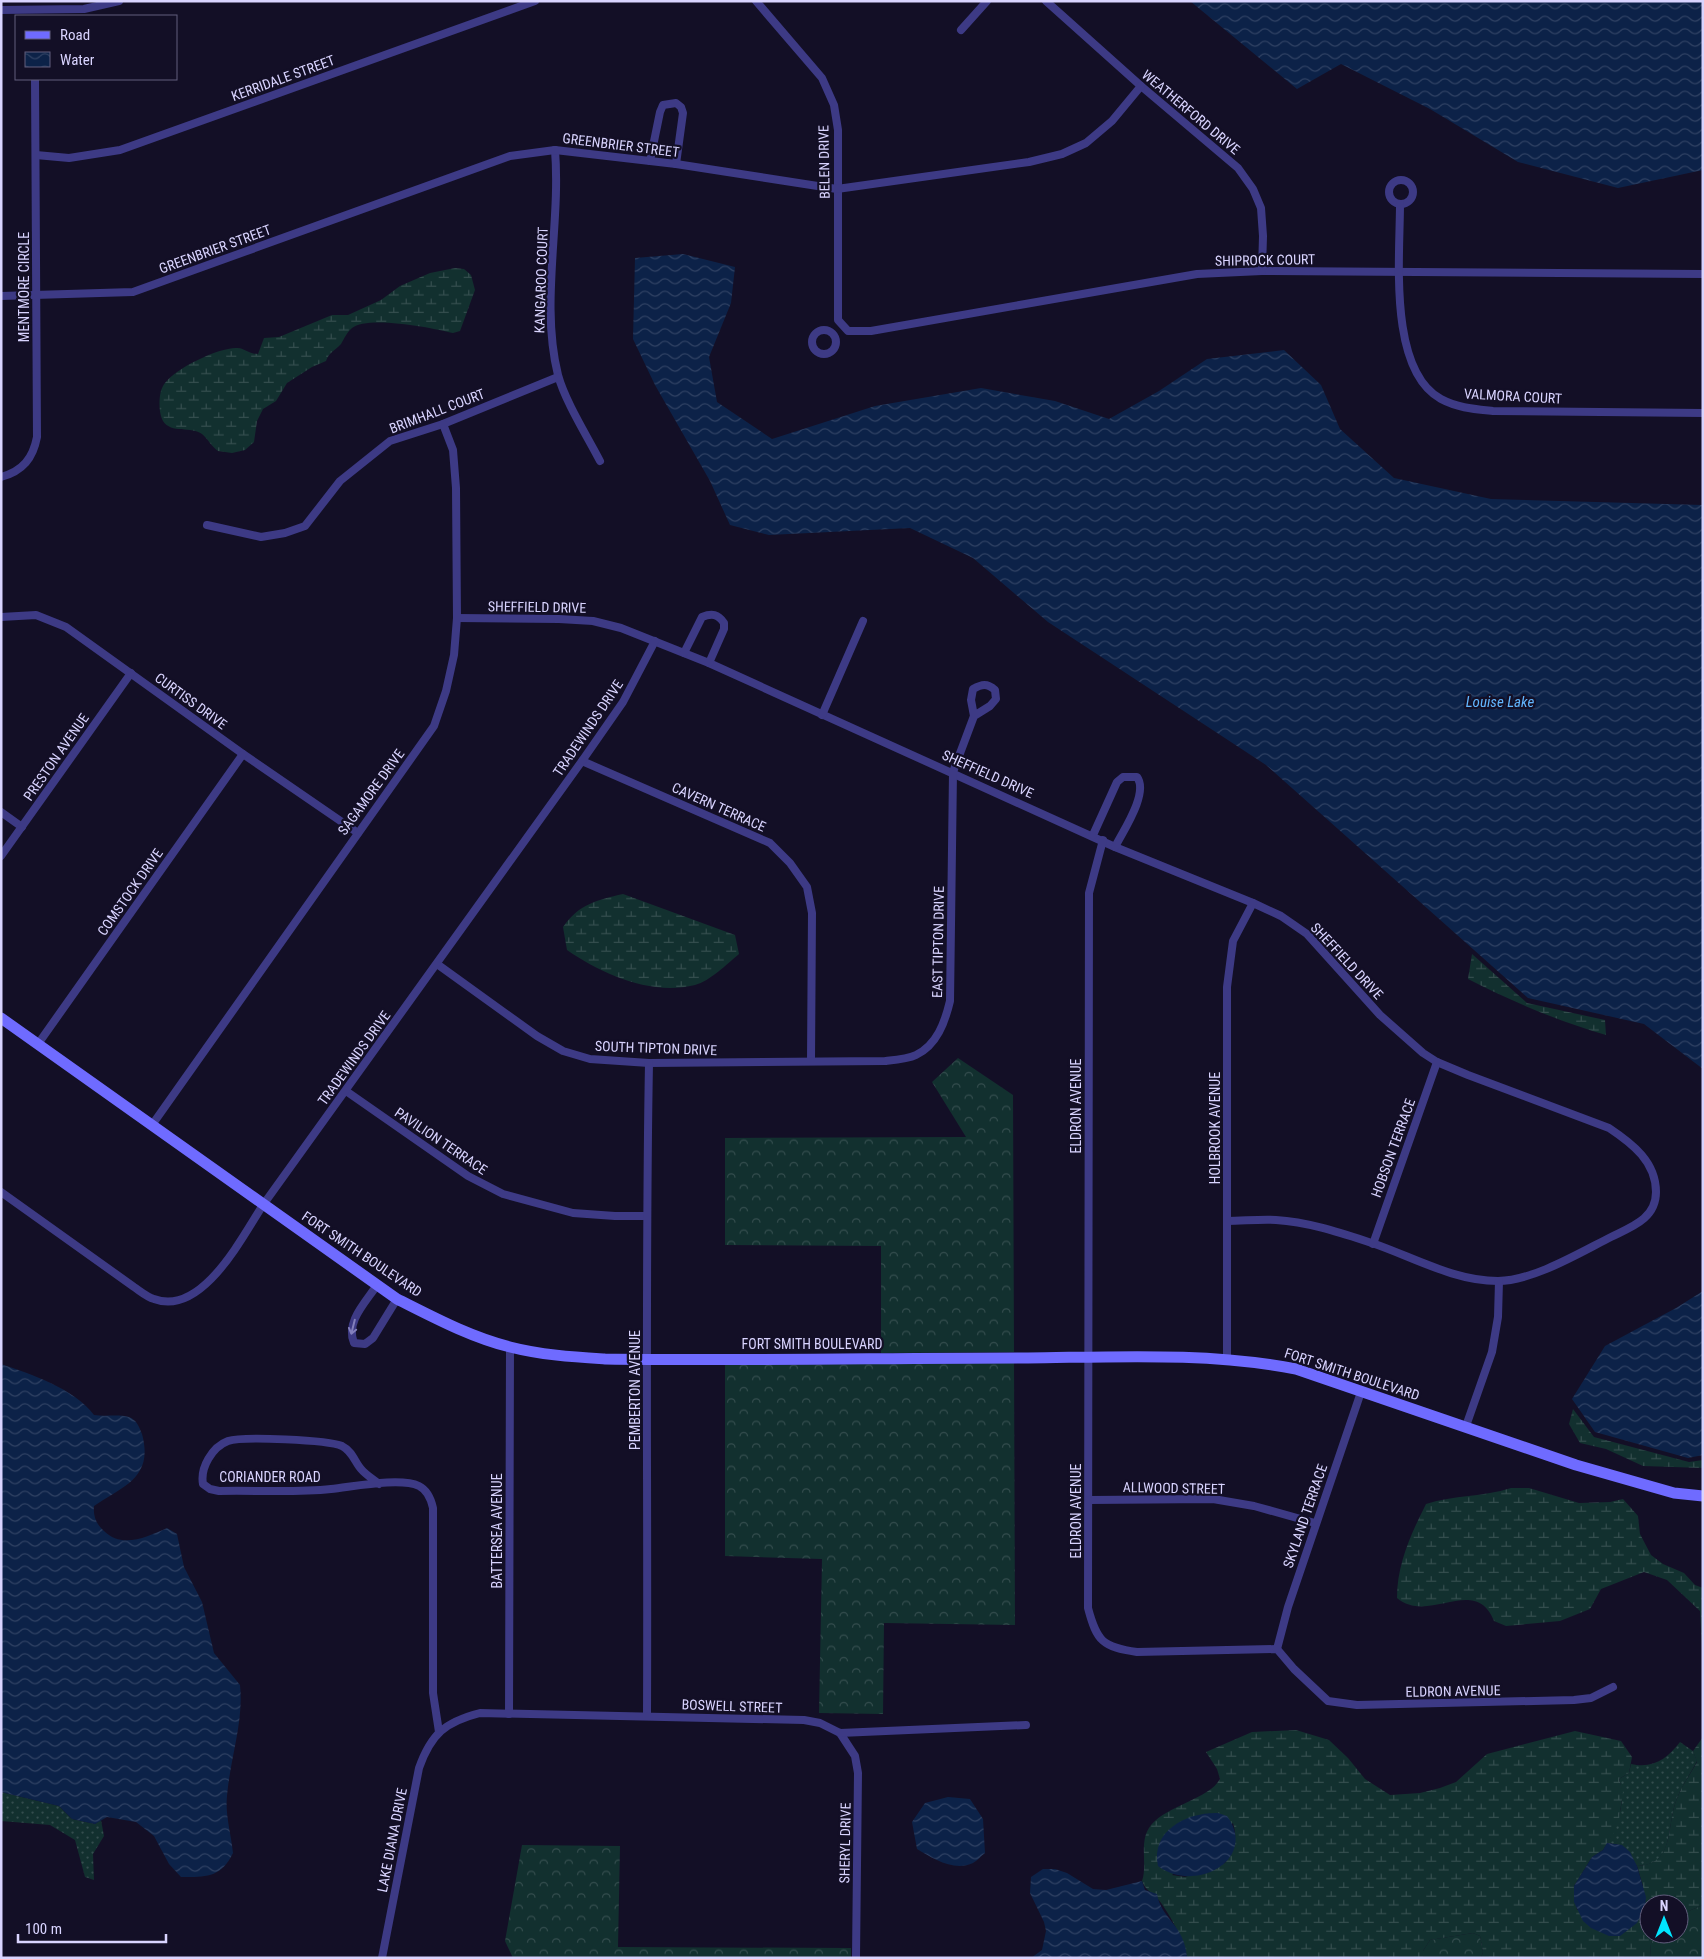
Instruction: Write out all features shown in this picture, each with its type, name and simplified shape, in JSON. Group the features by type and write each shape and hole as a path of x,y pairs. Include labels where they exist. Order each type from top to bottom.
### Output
{"street":[{"path":"1,10 35,13 84,8 120,1"},
{"name":"KERRIDALE STREET","path":"36,155 69,158 120,150 535,1"},
{"name":"BELEN DRIVE","path":"756,1 822,78 830,96 838,130 841,322"},
{"path":"961,30 987,1"},
{"name":"WEATHERFORD DRIVE","path":"1046,1 1141,86 1238,168 1253,189 1261,208 1263,236 1262,272"},
{"name":"MENTMORE CIRCLE","path":"1,477 22,468 34,454 37,437 35,80"},
{"name":"GREENBRIER STREET","path":"1,296 133,292 510,156 555,150 676,164 838,189 1029,162 1062,154 1086,143 1112,120 1141,86"},
{"path":"650,161 663,105 676,103 681,106 683,113 676,164"},
{"name":"KANGAROO COURT","path":"555,150 558,183 551,330 558,377 600,461"},
{"name":"VALMORA COURT","path":"1400,204 1402,337 1409,358 1422,380 1439,399 1464,409 1493,411 1703,413"},
{"name":"SHIPROCK COURT","path":"841,322 848,331 871,330 1197,274 1262,272 1703,274"},
{"path":"833,334 841,322"},
{"name":"BRIMHALL COURT","path":"207,525 261,537 285,533 305,526 340,481 390,441 443,424 558,377"},
{"name":"SAGAMORE DRIVE","path":"152,1125 434,726 446,692 454,655 457,618 456,488 453,450 443,424"},
{"path":"684,653 702,617 710,614 717,615 724,623 724,629 709,663"},
{"name":"CURTISS DRIVE","path":"1,617 36,616 66,627 243,754 358,833"},
{"name":"SHEFFIELD DRIVE","path":"457,618 593,621 655,641 709,663 953,772 1093,835 1115,847 1281,916 1307,934 1380,1015 1437,1062 1610,1128 1628,1141 1653,1169 1656,1197 1651,1213 1638,1223 1559,1263 1533,1273 1500,1281 1457,1276 1373,1244 1311,1225 1277,1220 1227,1221"},
{"path":"822,715 863,621"},
{"name":"TRADEWINDS DRIVE","path":"1,1192 155,1300 174,1302 190,1298 220,1268 263,1205 582,761 623,702 655,641"},
{"name":"PRESTON AVENUE","path":"1,856 131,673"},
{"name":"EAST TIPTON DRIVE","path":"811,1062 886,1062 916,1055 936,1039 945,1023 950,1001 953,772 974,716"},
{"name":"COMSTOCK DRIVE","path":"38,1044 243,754"},
{"name":"CAVERN TERRACE","path":"582,761 770,843 790,863 807,888 812,912 811,1062"},
{"path":"1093,835 1117,782 1123,777 1137,777 1142,786 1140,798 1115,847"},
{"path":"1,812 22,827"},
{"name":"ELDRON AVENUE","path":"1103,840 1089,893 1087,1357 1088,1608 1093,1628 1100,1641 1116,1649 1137,1652 1277,1649 1294,1669 1328,1701 1357,1705 1574,1700 1591,1698 1613,1687"},
{"name":"HOLBROOK AVENUE","path":"1227,1359 1227,987 1233,941 1253,903"},
{"name":"SOUTH TIPTON DRIVE","path":"437,964 537,1036 563,1051 590,1059 649,1063 811,1062"},
{"name":"FORT SMITH BOULEVARD","path":"1,1018 376,1286 446,1324 510,1347 572,1357 648,1360 1087,1357 1227,1359 1296,1370 1466,1426 1576,1465 1674,1493 1703,1496"},
{"name":"HOBSON TERRACE","path":"1373,1244 1437,1062"},
{"name":"PEMBERTON AVENUE","path":"647,1716 648,1360 646,1216 649,1063"},
{"name":"PAVILION TERRACE","path":"346,1091 468,1176 503,1194 573,1213 646,1216"},
{"path":"1466,1426 1492,1352 1498,1317 1500,1281"},
{"path":"376,1286 352,1322 350,1335 354,1343 365,1344 372,1338 397,1299"},
{"name":"BATTERSEA AVENUE","path":"508,1714 510,1347"},
{"name":"SKYLAND TERRACE","path":"1277,1649 1288,1607 1361,1392"},
{"name":"CORIANDER ROAD","path":"379,1484 360,1468 344,1447 328,1442 238,1439 227,1441 210,1455 202,1478 203,1484 210,1489 219,1491 332,1489 363,1484 419,1486 430,1498 433,1508 433,1693 439,1732"},
{"name":"ALLWOOD STREET","path":"1089,1500 1214,1499 1254,1506 1316,1523"},
{"name":"BOSWELL STREET","path":"439,1732 458,1719 480,1713 804,1720 820,1723 840,1733 1026,1725"},
{"name":"LAKE DIANA DRIVE","path":"382,1958 418,1768 426,1747 439,1732"},
{"name":"SHERYL DRIVE","path":"840,1733 852,1750 858,1773 856,1958"}],"green space":[{"path":"455,268 464,269 471,275 475,290 460,331 453,333 431,328 386,323 360,324 352,328 326,361 312,367 287,383 276,401 263,409 257,421 254,442 245,450 232,453 218,451 202,434 193,430 176,429 163,421 160,412 161,391 170,377 188,365 228,349 236,348 258,354 264,338 279,337 332,315 348,315 381,300 400,286 430,273"},
{"path":"623,894 735,935 739,954 718,972 701,983 678,988 661,988 627,981 611,975 567,950 563,927 575,913 589,904"},
{"path":"1472,954 1527,1003 1605,1020 1606,1035 1536,1010 1468,979"},
{"path":"958,1058 1013,1095 1014,1352 881,1353 881,1246 725,1245 725,1138 966,1137 932,1082"},
{"path":"1014,1363 1015,1625 884,1623 883,1714 819,1713 822,1559 725,1556 725,1365"},
{"path":"1573,1409 1594,1437 1689,1462 1703,1460 1703,1468 1643,1466 1606,1449 1580,1443 1569,1424"},
{"path":"1511,1488 1529,1488 1579,1503 1610,1502 1623,1499 1638,1516 1640,1534 1651,1555 1663,1564 1684,1573 1695,1585 1703,1588 1703,1665 1700,1611 1667,1580 1644,1572 1601,1589 1590,1609 1560,1621 1506,1626 1494,1621 1486,1608 1475,1601 1463,1600 1423,1606 1410,1605 1397,1598 1402,1561 1410,1538 1426,1504"},
{"path":"1296,1730 1329,1740 1348,1758 1365,1779 1390,1795 1420,1793 1440,1788 1456,1782 1487,1754 1575,1731 1621,1741 1632,1757 1629,1773 1619,1779 1623,1792 1619,1819 1615,1831 1603,1850 1592,1857 1574,1886 1577,1910 1643,1886 1637,1866 1650,1864 1664,1850 1668,1841 1674,1807 1678,1796 1697,1762 1693,1751 1703,1737 1703,1905 1689,1911 1689,1894 1639,1894 1639,1944 1651,1944 1650,1958 1481,1958 1483,1952 1480,1936 1473,1933 1430,1940 1423,1951 1423,1958 1187,1958 1180,1935 1171,1918 1142,1881 1144,1874 1144,1845 1147,1831 1158,1818 1207,1792 1220,1779 1217,1769 1206,1752 1252,1732","holes":["1233,1823 1235,1834 1231,1853 1225,1863 1185,1877 1172,1875"]},
{"path":"1680,1742 1693,1751 1697,1761 1678,1796 1664,1851 1658,1859 1650,1864 1637,1866 1624,1847 1607,1843 1615,1828 1620,1812 1622,1795 1619,1779 1629,1773 1631,1764 1653,1764 1665,1758"},
{"path":"1,1792 59,1806 72,1819 95,1824 101,1820 104,1836 93,1854 94,1880 85,1877 75,1840 50,1825 1,1821"},
{"path":"522,1845 620,1846 618,1947 851,1948 851,1958 513,1958 505,1941"},
{"path":"1703,1905 1703,1958 1650,1958 1651,1944 1689,1944 1689,1911"},
{"path":"1473,1933 1480,1936 1483,1952 1481,1958 1423,1958 1423,1951 1430,1940"}],"water":[{"path":"1190,1 1703,1 1703,170 1618,188 1518,162 1430,109 1341,64 1297,89"},
{"name":"Louise Lake","path":"683,254 735,267 731,303 709,357 717,402 772,439 875,406 981,388 1055,401 1109,419 1159,391 1207,359 1284,350 1321,385 1340,429 1394,478 1491,499 1703,505 1703,1069 1644,1024 1528,998 1266,765 1048,622 973,558 910,528 769,535 730,525 710,481 655,385 633,339 635,258"},
{"path":"1703,1291 1703,1455 1688,1458 1595,1432 1572,1399 1605,1346 1676,1308"},
{"path":"1,1364 39,1378 64,1390 76,1397 94,1415 132,1418 142,1434 145,1449 144,1461 140,1471 125,1486 94,1506 94,1513 97,1523 101,1528 111,1536 119,1539 135,1540 167,1528 177,1534 184,1567 202,1602 214,1653 240,1685 240,1712 227,1803 227,1817 233,1853 218,1872 198,1877 181,1877 169,1864 154,1836 136,1822 107,1817 95,1824 72,1819 59,1806 1,1792"},
{"path":"948,1797 970,1799 983,1819 985,1853 974,1862 966,1865 958,1866 944,1863 917,1849 912,1822 925,1803"},
{"path":"1218,1813 1227,1816 1235,1832 1235,1846 1229,1859 1218,1868 1204,1874 1188,1876 1173,1874 1158,1866 1157,1853 1160,1842 1166,1833 1184,1820 1195,1816"},
{"path":"1607,1843 1622,1845 1630,1852 1637,1866 1645,1894 1639,1894 1639,1919 1637,1923 1620,1936 1609,1936 1591,1928 1583,1921 1574,1902 1574,1886 1592,1857 1603,1850"},
{"path":"1043,1869 1055,1869 1067,1873 1093,1889 1106,1890 1142,1881 1145,1890 1157,1894 1159,1903 1182,1938 1187,1958 1031,1958 1042,1950 1046,1931 1044,1922 1030,1893 1031,1877"}]}
